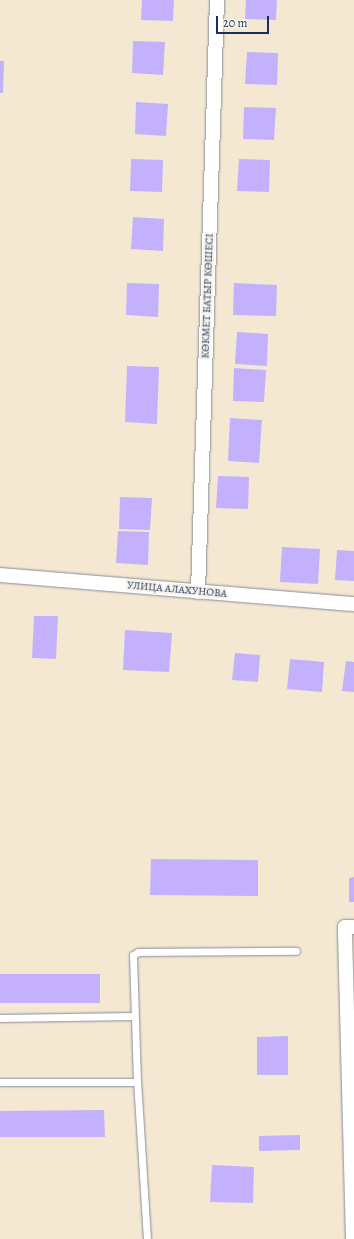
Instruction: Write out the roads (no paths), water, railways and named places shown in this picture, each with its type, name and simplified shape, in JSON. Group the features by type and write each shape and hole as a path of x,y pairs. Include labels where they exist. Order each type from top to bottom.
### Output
{"street":[{"name":"КӨКМЕТ БАТЫР КӨШЕСІ","path":"198,592 217,0"},
{"name":"УЛИЦА АЛАХУНОВА","path":"0,575 354,604"},
{"path":"353,1239 345,927 354,927"}],"lane":[{"path":"147,1239 137,1082 133,957 136,952 296,951"},
{"path":"0,1018 134,1016"},
{"path":"0,1082 137,1082"}]}
